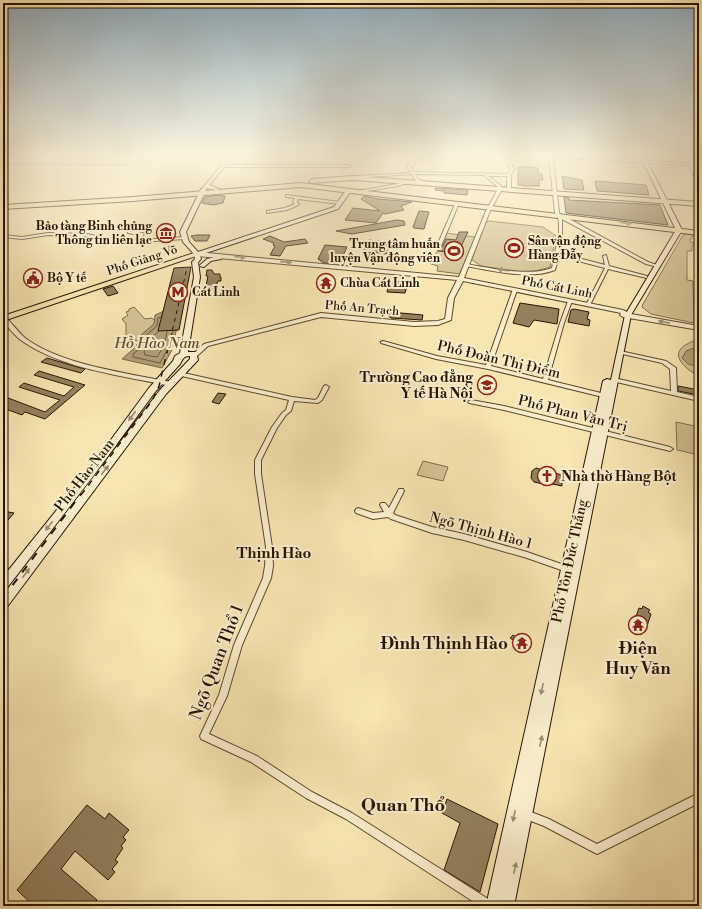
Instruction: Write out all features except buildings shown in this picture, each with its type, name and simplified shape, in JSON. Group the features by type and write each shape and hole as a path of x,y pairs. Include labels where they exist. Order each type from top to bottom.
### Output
{"main road":[{"path":"3,205 138,197"},
{"path":"199,197 184,230 184,238 202,261 202,266"},
{"name":"Phố Giảng Võ","path":"101,283 187,258 198,257 337,207 344,197"},
{"path":"412,197 699,233"},
{"path":"609,197 699,204"},
{"path":"662,197 677,230"},
{"name":"Phố Tôn Đức Thắng","path":"608,396 614,380 615,362 620,352 624,314 677,230"},
{"path":"174,258 188,252 190,247"},
{"path":"197,277 195,262 198,257"},
{"name":"Phố Giảng Võ","path":"3,315 174,258 198,257"},
{"path":"194,356 184,354 197,277 202,266 209,260 219,258"},
{"name":"Phố Tôn Đức Thắng","path":"494,906 571,570 624,314 645,277 655,266"},
{"name":"Phố Hào Nam","path":"3,585 91,473 152,390 169,372 177,362 178,358 184,354"},
{"name":"Phố Hào Nam","path":"3,603 171,384 194,360 194,356"},
{"path":"177,362 181,364 189,364"},
{"path":"169,372 179,374"},
{"path":"117,436 129,439"},
{"path":"62,509 73,511"},
{"name":"Phố Tôn Đức Thắng","path":"506,906 526,815 571,570"}],"street":[{"path":"460,280 495,197"},
{"path":"466,265 542,274 554,269 562,220 557,213 555,197"},
{"path":"297,204 295,202 297,198 340,203"},
{"path":"268,212 286,209 312,200"},
{"path":"439,246 457,203"},
{"path":"559,215 655,266"},
{"path":"129,232 142,234 136,242"},
{"path":"3,236 22,238 48,234 86,236 136,242 184,238"},
{"path":"557,254 645,277"},
{"path":"588,305 607,267 605,256"},
{"name":"Phố Cát Linh","path":"198,257 460,280 624,314"},
{"name":"Phố An Trạch","path":"194,356 206,345 321,315 414,324 438,323 448,320 451,298 460,280"},
{"path":"488,367 515,291"},
{"path":"545,381 562,323 570,302"},
{"name":"Phố Cát Linh","path":"570,302 624,314"},
{"path":"624,314 699,328"},
{"path":"3,315 22,338 50,353 72,361 171,384"},
{"name":"Phố Đoàn Thị Điểm","path":"383,342 436,357 488,367 608,396"},
{"path":"620,352 664,362 673,368 674,394"},
{"path":"179,374 292,399 316,402 320,399 326,387"},
{"path":"614,380 699,399"},
{"name":"Ngõ Quan Thổ 1","path":"292,399 288,411 284,414 275,427 258,460 258,474 269,547 270,566 267,578 238,645 223,696 204,736 254,759 309,795 349,816 489,906"},
{"name":"Phố Phan Văn Trị","path":"471,402 504,408 600,433 670,449"},
{"path":"383,505 389,514 401,491"},
{"name":"Ngõ Thịnh Hào 1","path":"358,512 373,516 389,514 393,517 432,530 464,537 527,555 571,570"},
{"path":"526,815 546,822 597,848 699,798"}],"shaded area":[{"name":"Sân vận động Hàng Đẫy","path":"489,221 543,227 556,236 552,255 550,255 552,256 550,267 530,273 481,266 471,259 486,222"},
{"name":"Trung tâm huấn luyện Vận động viên","path":"446,233 475,237 460,274 437,271 438,266 431,264"},
{"path":"683,235 699,236 692,236 690,242 693,242 692,251 687,251 687,280 693,281 694,323 651,314 642,307"},
{"path":"134,307 145,319 152,318 155,321 154,324 140,336 140,342 137,345 139,342 126,336 126,324 122,319 128,315 126,312 129,311 129,309"},
{"path":"699,339 699,376 684,366 679,358 679,354 683,346"},
{"path":"676,422 699,427 699,455 677,450"},
{"path":"423,461 448,467 443,481 417,475"}],"water":[{"name":"Hồ Hào Nam","path":"164,311 177,327 172,350 162,368 122,359 139,344 140,336 154,324 155,315"},
{"path":"699,346 699,367 688,364 682,358 686,351"}],"railway":[{"path":"167,353 187,268"},
{"path":"81,495 152,401 159,386 167,352"},
{"path":"3,598 81,494"}],"place":[{"name":"Bảo tàng Binh chủng Thông tin liên lạc","path":"166,233"},
{"name":"Sân vận động Hàng Đẫy","path":"514,248"},
{"name":"Trung tâm huấn luyện Vận động viên","path":"454,251"},
{"name":"Bộ Y tế","path":"33,278"},
{"name":"Chùa Cát Linh","path":"326,283"},
{"name":"Cát Linh","path":"178,292"},
{"name":"Trường Cao đẳng Y tế Hà Nội","path":"487,385"},
{"name":"Nhà thờ Hàng Bột","path":"547,476"},
{"name":"Điện Huy Văn","path":"638,625"},
{"name":"Đình Thịnh Hào","path":"522,643"}],"district":[{"name":"Thịnh Hào","path":"274,553"},
{"name":"Quan Thổ","path":"403,805"}]}
